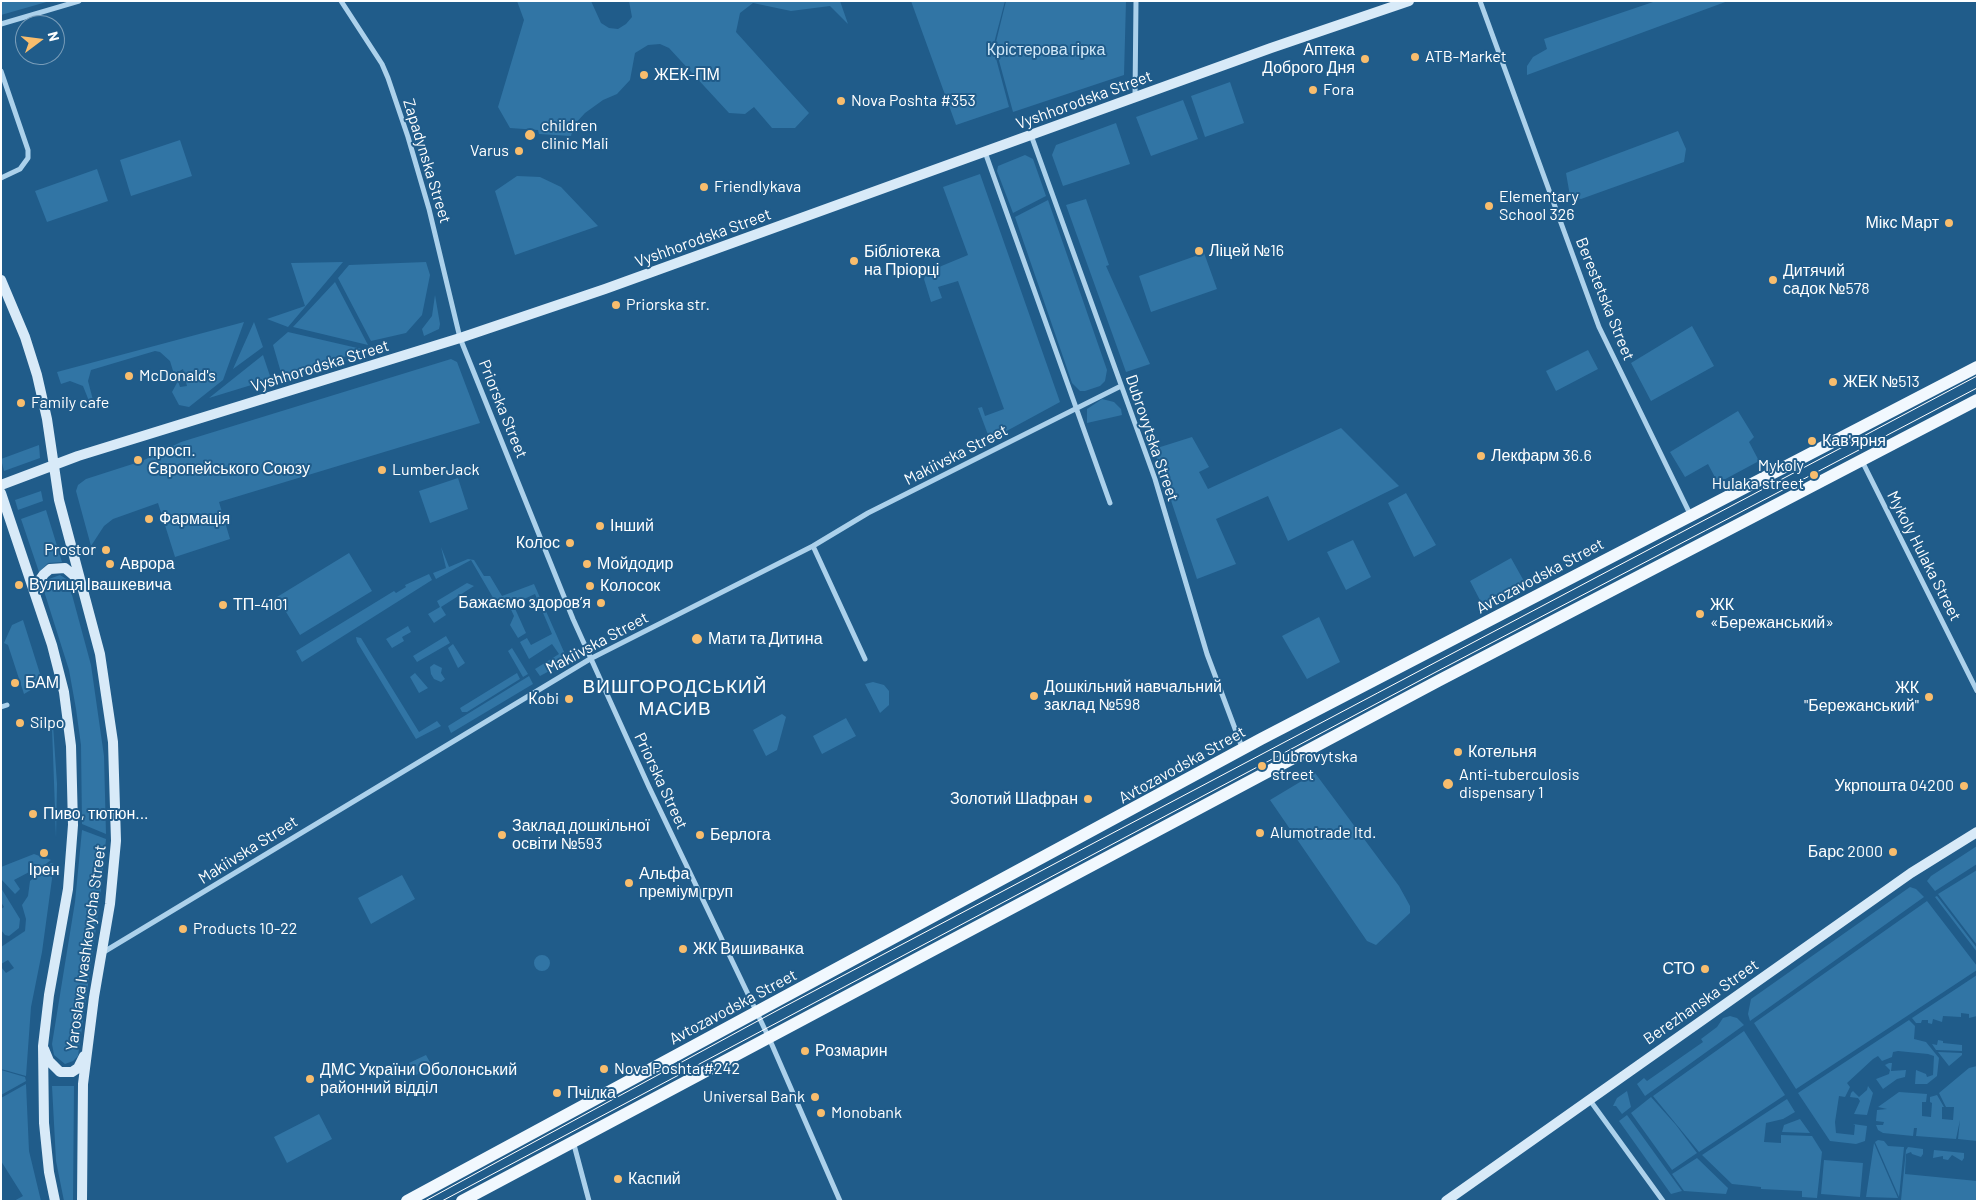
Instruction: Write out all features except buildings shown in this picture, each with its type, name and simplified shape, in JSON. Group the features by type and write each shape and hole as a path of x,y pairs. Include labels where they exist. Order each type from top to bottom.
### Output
{"main road":[{"name":"Vyshhorodska Street","path":"1,485 139,436 460,338 676,264 1409,1"},
{"name":"Yaroslava Ivashkevycha Street","path":"1,280 25,337 37,376 47,419 61,510 108,698 115,770 116,841 110,904 83,1084 82,1201"},
{"name":"Avtozavodska Street","path":"407,1201 1243,750 1977,367"},
{"path":"462,1201 1438,681 1977,400"},
{"name":"Yaroslava Ivashkevycha Street","path":"1,494 36,595 64,692 71,746 73,825 68,889 49,995 43,1046 44,1123 49,1172 55,1201"},
{"path":"36,595 39,581 50,569 65,568 80,581"},
{"name":"Berezhanska Street","path":"1446,1201 1911,873 1977,832"},
{"path":"43,1046 54,1068 67,1073 78,1068 87,1051"}],"street":[{"path":"1,24 79,1"},
{"name":"Zapadynska Street","path":"341,1 382,64 388,78 412,149 434,226 460,338"},
{"path":"1135,98 1136,1"},
{"name":"Berestetska Street","path":"1480,1 1599,327 1690,516"},
{"path":"1,71 28,150 28,158 20,169 1,178"},
{"name":"Dubrovytska Street","path":"1032,135 1155,479 1207,654 1243,750"},
{"path":"985,152 1110,503"},
{"name":"Priorska Street","path":"460,338 590,659 756,1014 769,1038 840,1201"},
{"name":"Makiivska Street","path":"102,953 590,659 814,546 868,513 1121,386"},
{"name":"Mykoly Hulaka Street","path":"1862,460 1977,691"},
{"path":"814,546 865,659"},
{"path":"1589,1099 1663,1201"},
{"path":"573,1141 589,1201"}],"green space":[{"path":"1,1 50,1 1,15"},
{"path":"517,1 591,1 601,23 609,28 618,29 632,17 629,1 840,1 848,24 830,6 791,11 753,3 740,13 736,32 809,113 795,128 772,128 754,107 745,114 729,113 669,48 660,44 648,45 635,53 630,80 617,94 603,100 585,113 574,125 571,136 539,134 538,130 510,128 498,107 524,20"},
{"path":"911,1 1005,1 993,47 1009,107 956,125"},
{"name":"Крістерова гірка","path":"1006,1 1126,1 1124,75 1013,112 995,46"},
{"path":"1656,1 1728,1 1527,75 1527,66 1533,57 1547,49 1544,39"},
{"path":"1230,82 1244,123 1205,137 1191,96"},
{"path":"1183,100 1198,139 1151,156 1136,117"},
{"path":"1116,123 1130,164 1063,186 1052,155 1056,145"},
{"path":"1678,131 1686,149 1684,162 1581,199 1570,196 1566,173"},
{"path":"180,140 192,176 131,196 120,160"},
{"path":"1025,155 1033,159 1046,196 1013,213 997,171 998,166"},
{"path":"97,169 108,201 47,222 35,191"},
{"path":"980,174 1060,402 990,440 978,408 982,407 985,416 1004,409 958,281 938,287 942,298 931,302 924,279 927,272 968,255 943,187"},
{"path":"517,176 540,177 561,187 598,226 515,255 495,191"},
{"path":"1086,199 1109,265 1106,266 1150,364 1126,372 1066,205"},
{"path":"1048,200 1107,370 1105,381 1100,386 1085,391 1080,391 1072,383 1015,217"},
{"path":"1204,253 1217,289 1151,312 1139,276"},
{"path":"343,262 288,327 267,319 305,306 291,263"},
{"path":"426,262 430,275 422,315 406,333 371,341 338,278 349,265"},
{"path":"335,282 368,345 293,327"},
{"path":"435,295 440,324 439,329 424,336 422,329 432,316"},
{"path":"244,322 223,380 189,407 179,405 172,392 178,381 180,387 187,386 183,369 174,374 170,361 160,352 155,351 91,370 88,381 93,400 89,401 83,386 70,381 61,384 57,372"},
{"path":"254,322 263,347 233,369"},
{"path":"1692,326 1714,366 1651,401 1631,363"},
{"path":"288,332 366,350 282,376 273,345"},
{"path":"1588,350 1598,369 1556,391 1546,371"},
{"path":"263,355 271,379 209,398"},
{"path":"451,359 457,362 480,423 219,502 230,539 175,557 158,503 113,519 104,526 91,546 76,491 78,485 86,479 142,461 181,442"},
{"path":"1102,399 1114,402 1121,409 1122,415 1087,423 1087,409"},
{"path":"1738,411 1754,437 1749,442 1759,461 1718,483 1708,464 1685,477 1670,452"},
{"path":"1341,428 1399,486 1288,541 1268,496 1216,519 1236,564 1197,579 1154,449 1192,437 1209,467 1199,472 1208,489"},
{"path":"39,445 40,458 4,471 1,459"},
{"path":"458,478 468,509 430,523 419,491"},
{"path":"41,491 43,501 18,510 15,500"},
{"path":"1406,493 1436,545 1414,557 1388,503"},
{"path":"46,510 62,562 48,563 39,572 21,519"},
{"path":"1353,540 1371,577 1346,590 1327,552"},
{"path":"441,547 449,567 468,559 474,560 484,576 490,576 502,596 534,584 568,661 540,676 535,669 559,654 552,644 529,659 520,642 527,638 531,645 552,634 535,594 513,604 526,633 518,638 510,625 514,616 507,601 499,603 495,601 471,560 436,579 433,573 446,568"},
{"path":"349,553 372,591 300,635 277,597"},
{"path":"1511,558 1525,583 1483,606 1470,581"},
{"path":"429,574 432,580 302,662 296,651 394,591 396,593 406,587 405,585"},
{"path":"60,575 68,580 91,665 104,756 106,834 82,824 81,745 76,709 69,670 44,591 49,579"},
{"path":"467,583 474,586 441,607 446,615 434,623 428,614 440,607 437,601"},
{"path":"1319,617 1340,662 1307,679 1282,636"},
{"path":"23,620 41,677 34,688 24,694 8,645 4,643 12,625"},
{"path":"408,626 411,632 402,637 404,641 392,648 386,639"},
{"path":"446,636 450,643 417,662 413,656"},
{"path":"356,637 361,638 419,732 437,721 441,726 416,739 357,642"},
{"path":"453,644 465,663 458,668 448,648"},
{"path":"512,648 528,674 523,677 508,651"},
{"path":"434,664 442,668 441,673 445,679 441,682 434,679 431,674 430,667"},
{"path":"415,673 428,688 419,693 410,677"},
{"path":"517,673 520,679 467,712 462,712 460,708"},
{"path":"529,676 533,684 451,733 448,726"},
{"path":"873,682 884,685 889,691 889,705 880,713 865,684"},
{"path":"782,714 786,717 777,750 766,756 753,730"},
{"path":"846,718 856,736 822,754 813,736"},
{"path":"53,725 57,784 56,838 52,727"},
{"path":"1315,773 1399,886 1410,906 1410,913 1376,945 1367,941 1270,800"},
{"path":"82,830 106,839 100,899 78,1056 73,1061 65,1064 54,1055 52,1044 75,902"},
{"path":"1977,846 1977,864 1935,891 1927,881 1931,876"},
{"path":"34,854 51,860 35,872 33,870 14,880 20,889 15,894 1,879 1,867"},
{"path":"51,863 54,864 42,952 31,1007 26,1076 1,1069 1,967 6,973 14,968 8,960 1,964 1,947 25,931 26,919 22,905 28,896 30,881"},
{"path":"1977,870 1977,945 1938,894"},
{"path":"402,875 415,899 371,924 358,898"},
{"path":"1910,887 1916,889 1924,897 1750,1021 1748,1014 1751,999"},
{"path":"1,888 20,919 19,928 9,936 5,935 1,930 1,909 4,907 1,902"},
{"path":"1937,896 1977,948 1977,952 1935,897"},
{"path":"1927,901 1977,966 1977,970 1796,1089 1754,1023"},
{"path":"539,955 545,955 550,960 548,969 539,971 534,966 534,960"},
{"path":"1977,975 1977,1016 1969,1018 1969,1014 1961,1013 1961,1017 1943,1016 1942,1022 1933,1019 1932,1024 1928,1023 1928,1020 1916,1023 1912,1018"},
{"path":"1730,1016 1737,1018 1744,1025 1645,1096 1637,1084 1644,1078 1647,1081 1703,1042 1701,1039 1717,1027 1723,1018"},
{"path":"1909,1020 1915,1026 1914,1039 1926,1042 1939,1058 1937,1076 1927,1084 1915,1084 1916,1070 1926,1074 1927,1077 1933,1075 1934,1056 1928,1054 1898,1051 1893,1052 1892,1057 1882,1061 1878,1056 1873,1059 1847,1083 1850,1087 1845,1097 1839,1096 1835,1122 1836,1133 1854,1135 1855,1125 1853,1124 1867,1126 1865,1141 1856,1144 1830,1141 1798,1093"},
{"path":"1744,1031 1785,1095 1699,1152 1653,1096"},
{"path":"1938,1040 1943,1041 1943,1043 1962,1045 1962,1051 1936,1050 1932,1044 1937,1045"},
{"path":"1938,1052 1962,1053 1962,1055 1949,1066"},
{"path":"426,1055 432,1066 416,1075 409,1063"},
{"path":"1892,1063 1891,1071 1906,1070 1905,1077 1897,1079 1883,1089 1876,1079 1889,1074 1890,1070 1885,1065"},
{"path":"1977,1066 1977,1141 1958,1139 1960,1120 1956,1139 1916,1136 1917,1128 1914,1128 1913,1136 1883,1133 1878,1130 1876,1125 1883,1125 1884,1122 1876,1121 1877,1110 1887,1109 1878,1107 1899,1092 1927,1094 1926,1102 1922,1102 1922,1116 1931,1117 1932,1103 1930,1102 1930,1097 1937,1095 1944,1107 1942,1107 1942,1119 1953,1120 1954,1107 1946,1107 1939,1093 1969,1068"},
{"path":"1,1070 25,1077 26,1081 1,1095"},
{"path":"26,1084 29,1151 41,1201 14,1201 23,1196 1,1161 1,1098"},
{"path":"52,1086 74,1086 73,1201 64,1201 56,1161"},
{"path":"1868,1086 1873,1093 1867,1115 1854,1114 1860,1101 1858,1098 1850,1097 1851,1093 1853,1091 1859,1097 1867,1090"},
{"path":"1627,1091 1631,1107 1622,1114 1616,1106 1613,1106 1617,1098"},
{"path":"1651,1097 1676,1125 1697,1153 1672,1170 1631,1113"},
{"path":"1787,1099 1795,1112 1783,1119 1766,1123 1764,1142 1781,1143 1781,1135 1812,1136 1822,1152 1817,1198 1802,1197 1802,1191 1761,1189 1761,1187 1732,1184 1702,1155"},
{"path":"319,1114 332,1139 287,1163 274,1137"},
{"path":"1627,1115 1682,1191 1671,1194 1619,1121"},
{"path":"1800,1119 1810,1133 1782,1132 1784,1125"},
{"path":"1878,1140 1884,1141 1888,1146 1904,1147 1899,1197 1875,1142"},
{"path":"1874,1143 1898,1198 1866,1197"},
{"path":"1908,1147 1923,1149 1923,1154 1921,1157 1911,1152 1906,1154 1905,1174 1977,1181 1977,1201 1901,1200 1906,1150"},
{"path":"1934,1150 1964,1153 1964,1158 1962,1161 1952,1155 1948,1160 1943,1159 1943,1156 1933,1158"},
{"path":"1697,1158 1728,1188 1726,1194 1684,1191 1672,1174"},
{"path":"1824,1160 1863,1163 1860,1197 1821,1194"}],"tram line":[{"path":"425,1201 778,1010 1977,376"},
{"path":"442,1201 1434,673 1977,388"}],"place":[{"name":"ATB-Market","path":"1415,57"},
{"name":"Аптека Доброго Дня","path":"1365,59"},
{"name":"ЖЕК-ПМ","path":"644,75"},
{"name":"Fora","path":"1313,90"},
{"name":"Nova Poshta #353","path":"841,101"},
{"name":"children clinic Mali","path":"530,135"},
{"name":"Varus","path":"519,151"},
{"name":"Friendlykava","path":"704,187"},
{"name":"Elementary School 326","path":"1489,206"},
{"name":"Мікс Март","path":"1949,223"},
{"name":"Ліцей №16","path":"1199,251"},
{"name":"Бібліотека на Пріорці","path":"854,261"},
{"name":"Дитячий садок №578","path":"1773,280"},
{"name":"Priorska str.","path":"616,305"},
{"name":"McDonald's","path":"129,376"},
{"name":"ЖЕК №513","path":"1833,382"},
{"name":"Family cafe","path":"21,403"},
{"name":"Кав'ярня","path":"1812,441"},
{"name":"Лекфарм 36.6","path":"1481,456"},
{"name":"просп. Європейського Союзу","path":"138,460"},
{"name":"LumberJack","path":"382,470"},
{"name":"Mykoly Hulaka street","path":"1814,475"},
{"name":"Фармація","path":"149,519"},
{"name":"Інший","path":"600,526"},
{"name":"Колос","path":"570,543"},
{"name":"Prostor","path":"106,550"},
{"name":"Аврора","path":"110,564"},
{"name":"Мойдодир","path":"587,564"},
{"name":"Вулиця Івашкевича","path":"19,585"},
{"name":"Колосок","path":"590,586"},
{"name":"Бажаємо здоровʼя","path":"601,603"},
{"name":"ТП-4101","path":"223,605"},
{"name":"ЖК «Бережанський»","path":"1700,614"},
{"name":"Мати та Дитина","path":"697,639"},
{"name":"БАМ","path":"15,683"},
{"name":"Дошкільний навчальний заклад №598","path":"1034,696"},
{"name":"ЖК \"Бережанський\"","path":"1929,697"},
{"name":"Кobi","path":"569,699"},
{"name":"Silpo","path":"20,723"},
{"name":"Котельня","path":"1458,752"},
{"name":"Dubrovytska street","path":"1262,766"},
{"name":"Anti-tuberculosis dispensary 1","path":"1448,784"},
{"name":"Укрпошта 04200","path":"1964,786"},
{"name":"Золотий Шафран","path":"1088,799"},
{"name":"Пиво, тютюн...","path":"33,814"},
{"name":"Alumotrade ltd.","path":"1260,833"},
{"name":"Заклад дошкільної освіти №593","path":"502,835"},
{"name":"Берлога","path":"700,835"},
{"name":"Барс 2000","path":"1893,852"},
{"name":"Ірен","path":"44,853"},
{"name":"Альфа преміум груп","path":"629,883"},
{"name":"Products 10-22","path":"183,929"},
{"name":"ЖК Вишиванка","path":"683,949"},
{"name":"СТО","path":"1705,969"},
{"name":"Розмарин","path":"805,1051"},
{"name":"Nova Poshta #242","path":"604,1069"},
{"name":"ДМС України Оболонський районний відділ","path":"310,1079"},
{"name":"Пчілка","path":"557,1093"},
{"name":"Universal Bank","path":"815,1097"},
{"name":"Monobank","path":"821,1113"},
{"name":"Каспий","path":"618,1179"}],"district":[{"name":"ВИШГОРОДСЬКИЙ МАСИВ","path":"675,698"}]}
